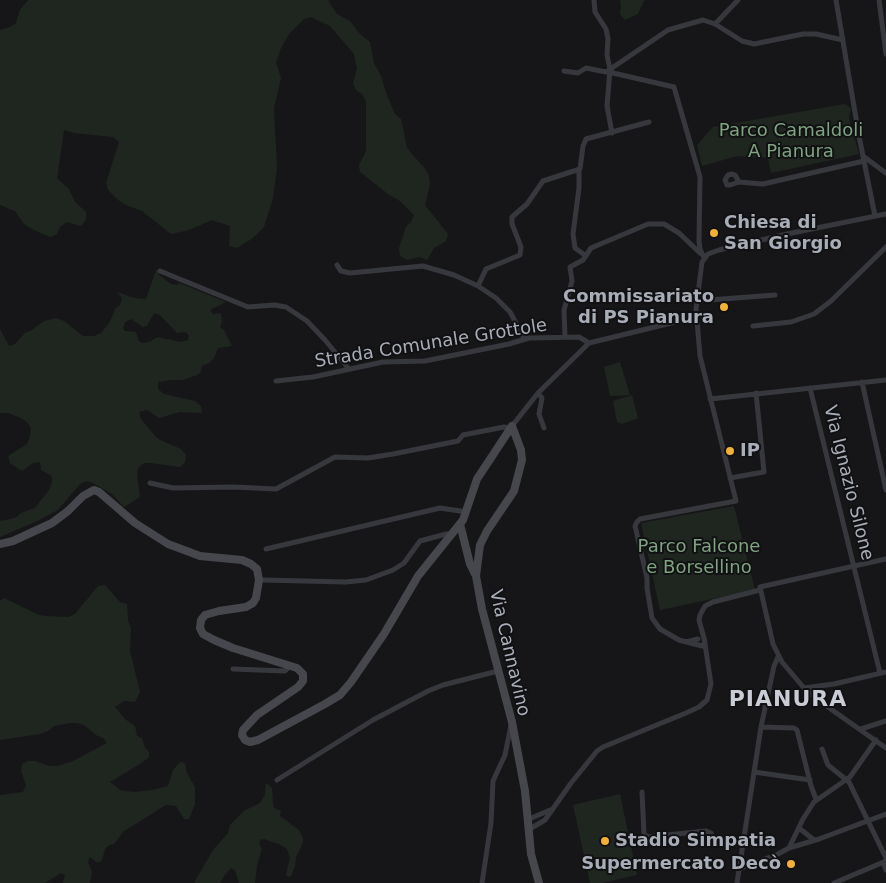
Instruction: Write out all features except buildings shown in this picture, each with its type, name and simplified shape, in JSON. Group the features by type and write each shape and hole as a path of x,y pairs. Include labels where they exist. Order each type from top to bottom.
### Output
{"street":[{"path":"594,0 596,12 606,29 608,39 607,55 610,69 607,106 612,133"},
{"path":"715,24 738,0"},
{"path":"836,0 863,158 875,216"},
{"path":"879,0 886,54"},
{"path":"564,70 578,73 585,68 606,72 668,30 699,21 715,24 742,41 754,44 803,34 816,34 843,40"},
{"path":"610,69 615,74 674,86 700,177 699,241 704,258"},
{"path":"586,256 575,248 573,234 579,188 579,170 585,140 649,122"},
{"path":"739,182 763,184 863,158 886,174"},
{"path":"478,286 486,269 520,255 521,247 512,224 514,213 527,204 543,181 579,170"},
{"path":"702,644 683,642 660,629 653,621 646,588 647,578 636,526 639,520 736,501 700,356 696,300 700,267 704,258 714,252 787,234 886,214"},
{"path":"565,336 564,310 572,281 570,267 583,260 591,248 648,224 664,224 670,226 684,237 704,258"},
{"path":"753,326 791,322 814,314 831,301 886,247"},
{"path":"337,265 340,271 350,273 423,266 454,276 478,286 496,298 505,306 524,338"},
{"path":"160,271 248,307 274,305 286,307 307,321 349,369"},
{"path":"696,300 774,295"},
{"path":"0,544 13,541 52,523 89,492 94,490 99,492 135,523 168,544 200,556 242,560 254,566 259,580 256,598 252,605 218,610 205,615 201,620 200,628 203,634 233,648 296,668 303,674 303,681 298,687 248,723 242,733 245,740 250,742 258,740 325,704 340,694 351,682 384,634 421,571 460,524 467,512 477,479 511,427 538,393 589,343 696,317"},
{"name":"Strada Comunale Grottole","path":"276,381 313,377 388,362 425,361 509,344 524,338 579,336 589,343"},
{"path":"710,399 886,380"},
{"path":"862,382 886,490"},
{"name":"Via Ignazio Silone","path":"810,388 880,673"},
{"path":"538,393 542,398 539,414 544,428"},
{"path":"730,478 764,472 756,394"},
{"path":"150,483 173,488 234,487 276,489 335,457 368,458 392,454 458,441 463,434 511,427"},
{"name":"Via Cannavino","path":"482,883 491,823 493,781 508,746 512,722 480,601 476,576 480,545 487,531 514,491 522,460 521,450 511,427"},
{"path":"266,549 440,508 467,512"},
{"name":"Via Cannavino","path":"460,524 470,564 476,576"},
{"path":"262,580 346,582 366,580 393,570 404,563 420,541 452,534"},
{"path":"528,830 545,820 593,756 603,747 686,713 699,707 707,700 711,684 699,620 705,606 712,602 760,588 886,559"},
{"path":"760,588 773,644 778,657 804,688 886,748"},
{"path":"737,883 761,727 778,657"},
{"path":"233,669 285,670 290,666"},
{"path":"277,780 373,720 435,688 498,671"},
{"path":"804,688 834,684 886,672"},
{"path":"861,729 886,720"},
{"path":"512,722 524,791 531,854 540,883"},
{"path":"761,727 794,728 797,730 816,799"},
{"path":"789,848 806,813 816,799 851,776 876,740"},
{"path":"822,749 828,765 846,779 867,820 885,861 886,870"},
{"path":"754,772 810,780"},
{"path":"642,792 644,834 648,838 706,831 710,832 714,841 718,843 744,837"},
{"path":"527,820 553,808"},
{"path":"739,869 789,848 886,814"},
{"path":"799,828 814,840"},
{"path":"834,883 885,861"}],"green space":[{"path":"28,0 329,0 337,14 350,21 359,33 370,42 374,63 381,76 386,93 395,114 401,119 407,148 429,176 430,184 425,205 448,234 446,241 434,248 427,260 420,257 407,260 400,256 399,248 406,227 414,215 400,201 360,172 359,165 366,151 366,102 353,83 357,69 354,54 330,26 311,17 304,19 289,34 281,48 276,63 281,78 274,108 277,168 273,198 264,227 253,238 237,248 229,246 230,226 212,220 189,230 171,234 142,211 118,200 108,190 106,183 119,142 113,137 74,133 64,130 57,178 69,189 75,202 86,212 86,219 81,226 67,222 60,227 57,234 50,237 30,228 24,224 15,211 0,205 0,30 16,23 20,10"},
{"path":"620,0 646,0 638,14 625,20 620,14"},
{"name":"Parco Camaldoli A Pianura","path":"845,104 851,108 849,118 859,154 771,173 768,158 737,156 702,166 697,145 713,127"},
{"path":"156,270 158,274 171,284 178,285 179,283 226,302 210,310 214,315 217,313 221,314 222,321 220,327 224,330 232,346 218,348 214,358 202,366 200,373 197,375 183,380 158,382 158,389 164,394 195,401 201,406 202,413 180,412 159,418 147,410 139,412 141,419 155,436 181,449 186,455 185,462 180,467 144,463 138,468 137,475 140,497 124,507 112,494 86,481 80,484 58,510 0,537 0,521 15,518 21,513 35,508 49,490 52,476 41,470 40,462 33,463 22,471 10,463 8,456 27,444 31,428 21,418 8,413 0,413 0,329 9,346 15,344 25,333 44,321 56,318 64,321 83,336 94,336 101,333 110,322 115,309 120,305 122,298 117,292 134,298 146,299","holes":["154,313 160,315 177,333 187,333 189,336 188,340 181,342 157,337 150,342 142,343 139,341 136,332 125,331 123,328 125,322 131,319 143,327 147,326"]},
{"path":"620,362 630,395 610,396 604,367"},
{"path":"632,395 638,418 622,424 617,422 613,401"},
{"name":"Parco Falcone e Borsellino","path":"734,506 755,590 660,610 641,523"},
{"path":"105,585 120,602 127,604 128,620 131,629 130,651 140,692 135,702 124,701 115,707 125,719 135,726 137,736 142,738 145,748 149,752 149,757 140,764 110,782 120,790 135,792 168,786 173,770 180,762 185,763 187,773 195,787 195,804 189,819 184,819 176,806 166,805 124,831 114,844 109,845 105,849 102,860 98,863 90,857 88,862 92,872 90,883 63,883 65,875 61,873 45,883 0,883 0,795 23,792 26,785 21,771 22,764 28,761 35,761 49,766 57,766 71,762 107,743 84,725 77,723 54,726 40,734 0,740 0,601 4,598 44,616 68,617 75,614 98,586"},
{"path":"266,783 272,788 274,808 281,811 280,816 299,830 303,838 303,843 296,857 291,876 288,877 286,875 290,858 287,849 264,839 260,840 259,844 262,848 255,883 239,883 235,870 231,868 220,883 194,883 213,850 228,833 230,825 244,811 260,803 265,795"},
{"name":"Stadio Simpatia","path":"620,794 637,875 602,883 590,883 573,805"}],"place":[{"name":"Chiesa di San Giorgio","path":"714,233"},
{"name":"Commissariato di PS Pianura","path":"724,307"},
{"name":"IP","path":"730,451"},
{"name":"Stadio Simpatia","path":"605,841"},
{"name":"Supermercato Decò","path":"791,864"}],"district":[{"name":"PIANURA","path":"788,700"}]}
